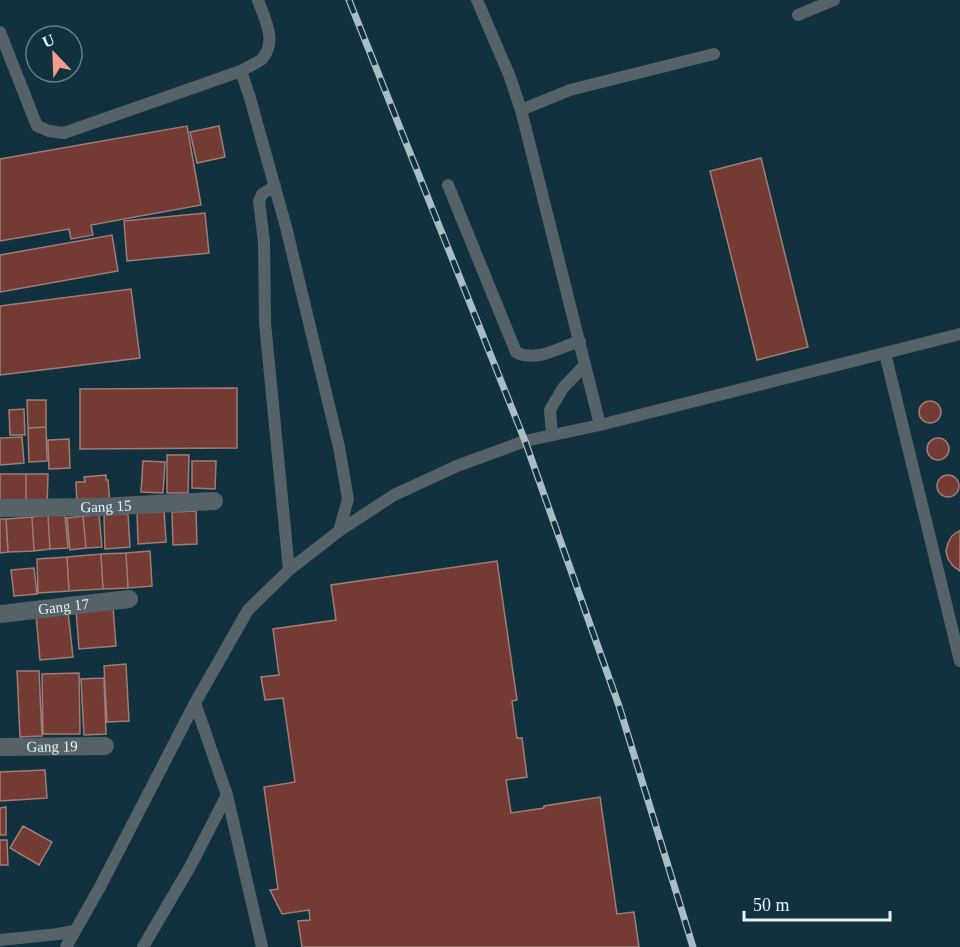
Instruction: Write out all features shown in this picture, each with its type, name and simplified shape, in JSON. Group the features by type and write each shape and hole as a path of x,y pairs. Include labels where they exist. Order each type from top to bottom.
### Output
{"street":[{"name":"Gang 15","path":"0,508 99,507 214,501"},
{"name":"Gang 17","path":"0,614 129,599"},
{"name":"Gang 19","path":"0,747 105,746"}],"lane":[{"path":"0,33 36,126 64,133 241,71 261,59 270,44 270,34 258,0"},
{"path":"477,0 510,77 521,110 600,425"},
{"path":"798,15 834,0"},
{"path":"521,110 570,90 714,54"},
{"path":"241,71 275,186 339,447 348,499 339,531"},
{"path":"448,185 516,352 522,356 540,355 580,340"},
{"path":"275,186 262,194 259,201 264,242 265,323 289,570"},
{"path":"66,947 100,887 195,703 248,610 289,570 339,531 394,495 457,466 525,441 600,425 960,334"},
{"path":"885,353 960,661"},
{"path":"552,435 550,410 563,388 585,365"},
{"path":"195,703 227,795 262,947"},
{"path":"143,947 191,865 227,795"},
{"path":"0,940 74,931"}],"building":[{"path":"187,126 201,205 91,225 93,235 71,239 69,229 0,241 0,159"},
{"path":"219,126 225,157 197,163 190,132"},
{"path":"761,158 808,347 757,360 710,171"},
{"path":"205,213 209,253 127,261 124,221"},
{"path":"112,235 118,271 0,292 0,255"},
{"path":"131,289 140,358 0,375 0,306"},
{"path":"237,388 237,448 80,449 80,389"},
{"path":"27,400 46,400 46,427 28,428"},
{"path":"930,401 938,404 941,412 938,420 930,423 922,420 919,412 922,404"},
{"path":"24,409 25,435 10,435 9,410"},
{"path":"46,427 47,461 29,462 28,428"},
{"path":"22,437 24,463 0,465 0,438"},
{"path":"938,438 946,441 949,449 946,457 938,460 930,457 927,449 930,441"},
{"path":"69,439 70,468 49,469 48,440"},
{"path":"167,455 189,455 188,493 167,493"},
{"path":"143,461 165,462 163,493 141,492"},
{"path":"192,461 216,461 215,489 192,488"},
{"path":"0,474 26,474 26,505 0,505"},
{"path":"26,474 48,474 47,506 26,505"},
{"path":"106,475 110,503 77,506 76,482 85,482 84,477"},
{"path":"948,475 956,478 959,486 956,494 948,497 940,494 937,486 940,478"},
{"path":"164,510 166,542 138,544 137,512"},
{"path":"196,511 197,544 173,545 172,512"},
{"path":"65,514 68,548 50,549 48,515"},
{"path":"128,514 130,547 105,549 104,515"},
{"path":"48,515 50,549 34,551 32,517"},
{"path":"99,515 102,547 86,548 83,516"},
{"path":"83,516 86,548 70,550 67,518"},
{"path":"32,517 34,551 8,552 6,519"},
{"path":"0,519 6,519 8,552 0,553"},
{"path":"959,531 960,571 948,559 946,551 952,536"},
{"path":"150,551 152,586 128,588 126,553"},
{"path":"126,553 128,588 103,589 101,554"},
{"path":"101,554 103,589 69,591 67,557"},
{"path":"67,557 69,591 38,593 37,559"},
{"path":"497,561 517,700 512,701 517,738 522,738 527,777 506,780 511,813 600,797 617,914 634,912 639,947 302,947 298,921 310,920 309,910 282,914 270,890 278,889 264,787 295,782 283,698 265,700 261,677 279,675 273,629 336,620 331,585"},
{"path":"34,568 37,594 14,596 11,570"},
{"path":"113,607 116,646 79,649 76,610"},
{"path":"68,612 73,657 40,660 36,615"},
{"path":"126,664 129,721 107,722 104,666"},
{"path":"17,671 39,671 42,736 20,737"},
{"path":"79,673 80,734 43,734 42,674"},
{"path":"104,678 106,734 84,735 81,679"},
{"path":"45,770 47,798 0,801 0,772"},
{"path":"6,807 6,835 0,835 0,808"},
{"path":"23,826 52,842 39,865 10,848"},
{"path":"0,840 7,840 8,865 0,865"}],"railway":[{"path":"349,0 525,441 619,706 693,947"}]}
